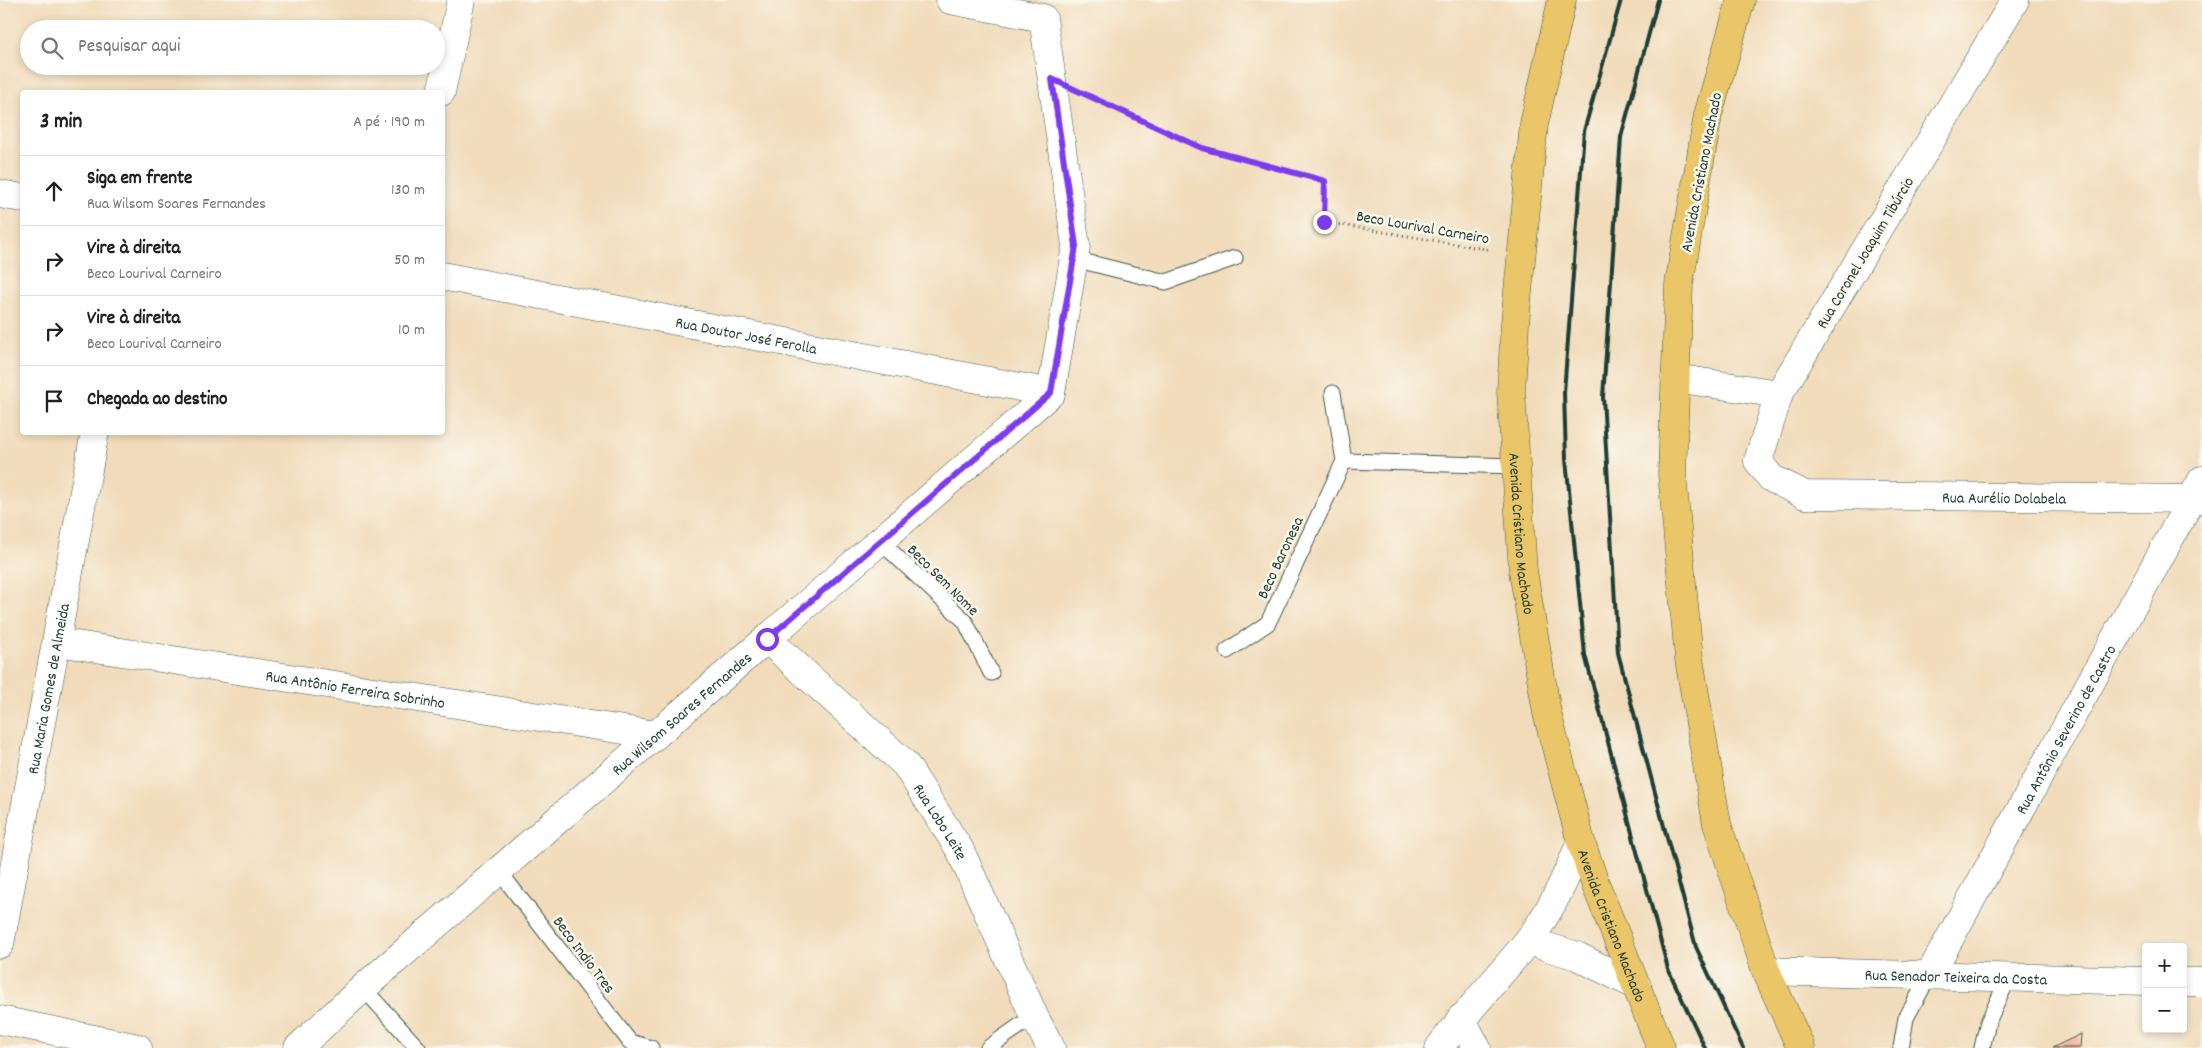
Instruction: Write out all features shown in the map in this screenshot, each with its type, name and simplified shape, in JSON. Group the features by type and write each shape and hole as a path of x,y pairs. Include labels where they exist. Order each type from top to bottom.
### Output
{"highway":[{"name":"Avenida Cristiano Machado","path":"1562,0 1534,124 1514,323 1511,391 1523,571 1545,703 1582,842 1595,883 1661,1048"},
{"name":"Avenida Cristiano Machado","path":"1741,0 1708,114 1679,284 1672,474 1689,659 1717,824 1766,971 1801,1048"}],"street":[{"path":"445,74 461,0"},
{"path":"950,0 1044,18 1076,246 1051,393"},
{"name":"Rua Coronel Joaquim Tibúrcio","path":"1805,495 1771,478 1758,461 1779,394 2015,0"},
{"path":"441,90 445,75"},
{"path":"0,194 20,198"},
{"name":"Rua Doutor José Ferolla","path":"445,277 1051,393"},
{"path":"1675,378 1779,394"},
{"name":"Rua Wilsom Soares Fernandes","path":"298,1048 363,988 1051,393"},
{"name":"Rua Maria Gomes de Almeida","path":"0,944 94,435"},
{"name":"Rua Aurélio Dolabela","path":"1805,495 2198,493"},
{"name":"Rua Antônio Severino de Castro","path":"1929,976 2198,493"},
{"name":"Rua Lobo Leite","path":"767,639 905,764 960,850 1050,1048"},
{"name":"Rua Antônio Ferreira Sobrinho","path":"57,642 656,735"},
{"path":"1439,1048 1462,1018 1528,941 1558,894 1582,842"},
{"path":"1528,941 1577,956 1637,986"},
{"name":"Rua Senador Teixeira da Costa","path":"1766,971 2008,979 2142,981"},
{"path":"2187,982 2202,982"},
{"path":"1462,1018 1477,1048"},
{"path":"0,1020 138,1048"}],"lane":[{"path":"1074,260 1166,282 1235,258"},
{"path":"1333,393 1344,461 1516,466"},
{"name":"Beco Baronesa","path":"1227,651 1268,623 1344,461"},
{"name":"Beco Sem Nome","path":"880,541 965,621 991,672"},
{"name":"Beco Indio Tres","path":"499,871 630,1042 651,1048"},
{"path":"1901,1048 1906,1018 1929,976"},
{"path":"1982,1048 1988,1022 2008,979"},
{"path":"363,988 418,1048"},
{"path":"988,1048 1034,1016"}],"path":[{"name":"Beco Lourival Carneiro","path":"1052,79 1202,148 1325,181 1324,222 1521,255"}],"building":[{"path":"2081,1034 2080,1048 2052,1048"}],"railway":[{"path":"1621,0 1584,131 1564,392 1566,459 1585,655 1668,969 1705,1048"},
{"path":"1658,0 1621,137 1603,397 1618,653 1696,947 1743,1048"}],"route":[{"path":"767,639 1051,393 1076,246 1052,79 1202,148 1325,181 1324,222"}]}
